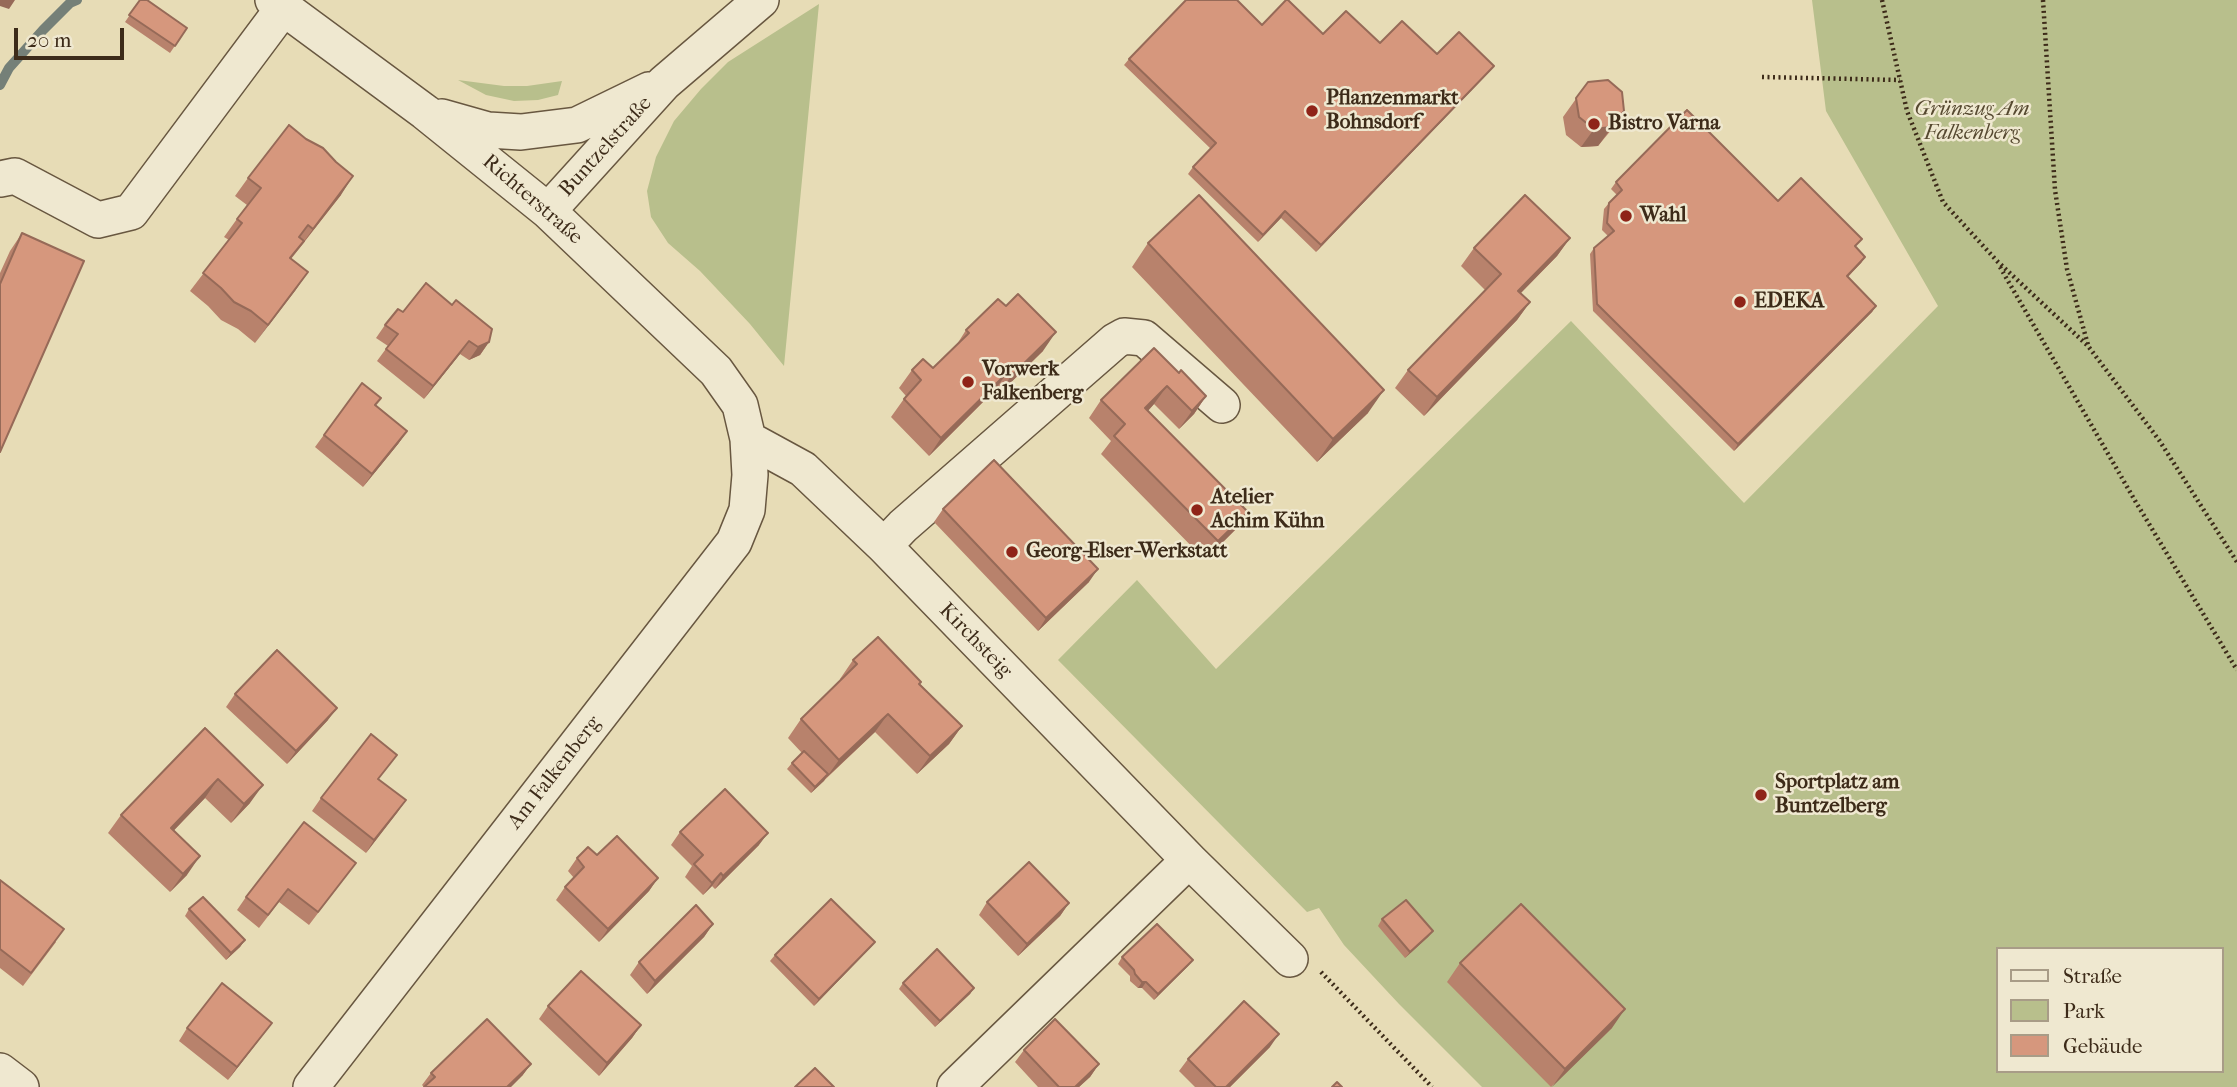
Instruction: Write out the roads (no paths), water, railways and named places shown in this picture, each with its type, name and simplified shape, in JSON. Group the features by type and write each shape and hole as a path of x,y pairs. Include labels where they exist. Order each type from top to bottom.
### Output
{"street":[{"name":"Buntzelstraße","path":"548,211 664,83 761,0"},
{"name":"Richterstraße","path":"279,4 425,112 548,211 716,371 740,405 748,439"},
{"path":"0,179 15,176 97,220 131,212 279,4"},
{"name":"Buntzelstraße","path":"425,112 488,130 521,132 577,125 664,83"},
{"path":"884,546 903,526 1124,336 1144,338 1222,405"},
{"name":"Kirchsteig","path":"748,439 803,469 884,546 1189,860 1290,959"},
{"name":"Am Falkenberg","path":"311,1087 734,542 747,510 750,475 748,439"},
{"path":"955,1087 1189,860"},
{"path":"0,1071 20,1087"}],"waterway":[{"path":"0,85 9,68 43,30 70,3 77,0"}],"place":[{"name":"Pflanzenmarkt Bohnsdorf","path":"1312,111"},
{"name":"Bistro Varna","path":"1594,124"},
{"name":"Wahl","path":"1626,216"},
{"name":"EDEKA","path":"1740,302"},
{"name":"Vorwerk Falkenberg","path":"968,382"},
{"name":"Atelier Achim Kühn","path":"1197,510"},
{"name":"Georg-Elser-Werkstatt","path":"1012,552"},
{"name":"Sportplatz am Buntzelberg","path":"1761,795"}],"park label":[{"name":"Grünzug Am Falkenberg","path":"1972,122"}]}
